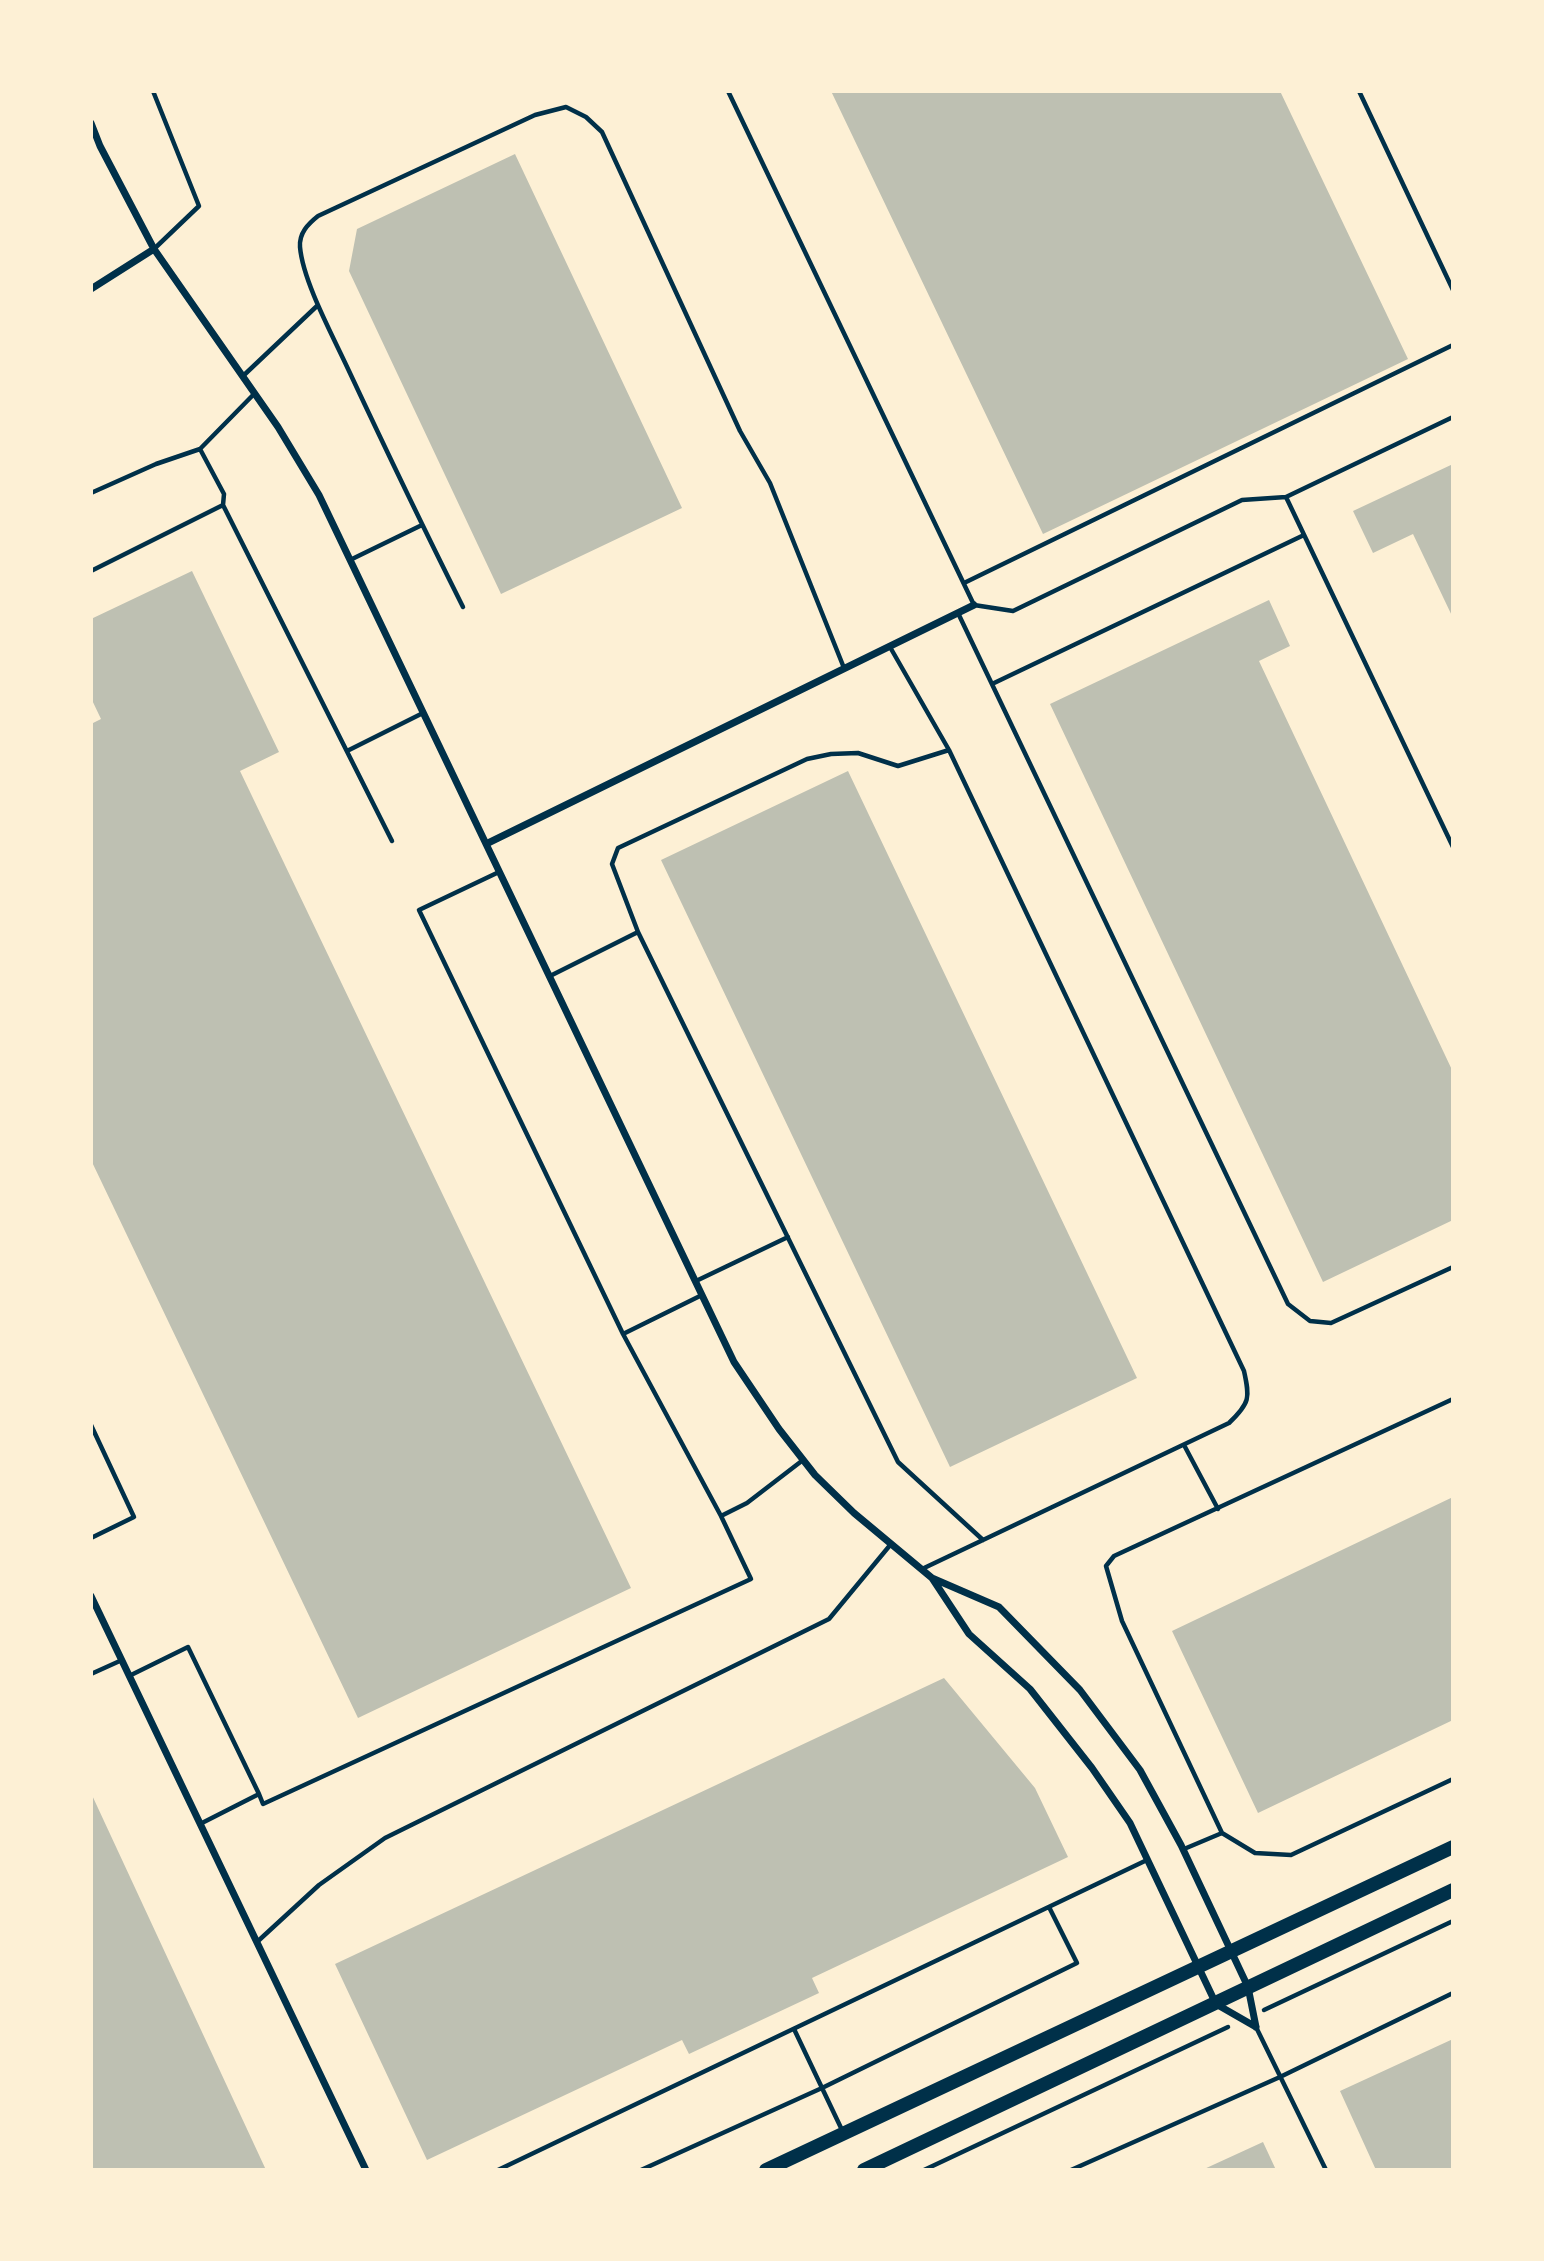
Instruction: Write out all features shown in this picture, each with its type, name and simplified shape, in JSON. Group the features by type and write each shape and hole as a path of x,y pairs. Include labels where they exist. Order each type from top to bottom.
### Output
{"main road":[{"path":"766,2170 1453,1847"},
{"path":"864,2170 1453,1890"}],"street":[{"path":"91,123 100,146 154,249 255,393 319,495 734,1362 756,1397 803,1460 854,1513 932,1578 999,1607 1080,1690 1140,1769 1182,1849 1248,1987 1256,2027"},
{"path":"91,289 154,249"},
{"path":"486,844 974,605"},
{"path":"932,1578 969,1634 1030,1689 1092,1768 1130,1824 1216,2004 1256,2027"},
{"path":"91,1596 366,2170"}],"lane":[{"path":"153,91 199,206 154,249"},
{"path":"728,91 974,605 1013,611 1242,500 1286,497 1453,417"},
{"path":"1359,91 1453,290"},
{"path":"463,607 318,305 300,248 301,237 309,223 318,216 535,116 566,107 586,117 602,132 740,432 770,483 844,669"},
{"path":"243,376 318,305"},
{"path":"964,583 1453,345"},
{"path":"91,493 156,464 200,449 255,393"},
{"path":"200,449 223,494 223,505 392,841"},
{"path":"1286,497 1453,847"},
{"path":"91,571 223,505"},
{"path":"350,560 422,525"},
{"path":"992,684 1304,535"},
{"path":"958,613 1288,1304 1310,1321 1331,1323 1453,1267"},
{"path":"890,647 949,750 1244,1371 1249,1394 1245,1409 1229,1423 921,1570"},
{"path":"347,751 423,712"},
{"path":"949,750 898,766 858,753 831,754 807,759 618,848 612,864 638,932 898,1462 983,1540"},
{"path":"129,1676 188,1647 263,1804 751,1579 722,1516 623,1334 419,910 499,872"},
{"path":"550,976 638,932"},
{"path":"696,1281 788,1237"},
{"path":"623,1334 702,1295"},
{"path":"1453,1399 1114,1556 1106,1566 1122,1621 1222,1833 1255,1853 1271,1856 1291,1855 1453,1779"},
{"path":"91,1425 134,1517 91,1538"},
{"path":"1184,1445 1218,1508"},
{"path":"722,1516 747,1503 803,1460"},
{"path":"257,1942 319,1885 385,1838 829,1619 891,1544"},
{"path":"91,1674 121,1660"},
{"path":"200,1824 259,1794"},
{"path":"1182,1849 1222,1833"},
{"path":"498,2170 1148,1860"},
{"path":"641,2170 822,2088 1077,1963 1049,1907"},
{"path":"1071,2170 1280,2077 1453,1993"},
{"path":"1256,2027 1326,2170"},
{"path":"794,2029 844,2134"}],"path":[{"path":"1254,2015 1453,1921"},
{"path":"924,2170 1243,2020"}],"building":[{"path":"831,91 1280,91 1408,359 1043,534"},
{"path":"515,154 682,508 501,594 349,271 357,229"},
{"path":"1453,464 1453,618 1413,534 1373,553 1353,511"},
{"path":"192,571 279,752 240,771 631,1588 358,1718 91,1160 91,724 101,719 91,698 91,619"},
{"path":"1269,600 1290,646 1259,661 1453,1072 1453,1220 1323,1282 1050,704"},
{"path":"848,771 1137,1378 950,1467 661,860"},
{"path":"1453,1497 1453,1720 1258,1813 1172,1631"},
{"path":"944,1678 1035,1788 1068,1857 812,1978 819,1993 689,2054 682,2040 427,2160 335,1964"},
{"path":"91,1793 266,2170 91,2170"},
{"path":"1453,2039 1453,2170 1376,2170 1340,2091"},
{"path":"1263,2142 1276,2170 1202,2170"}]}
